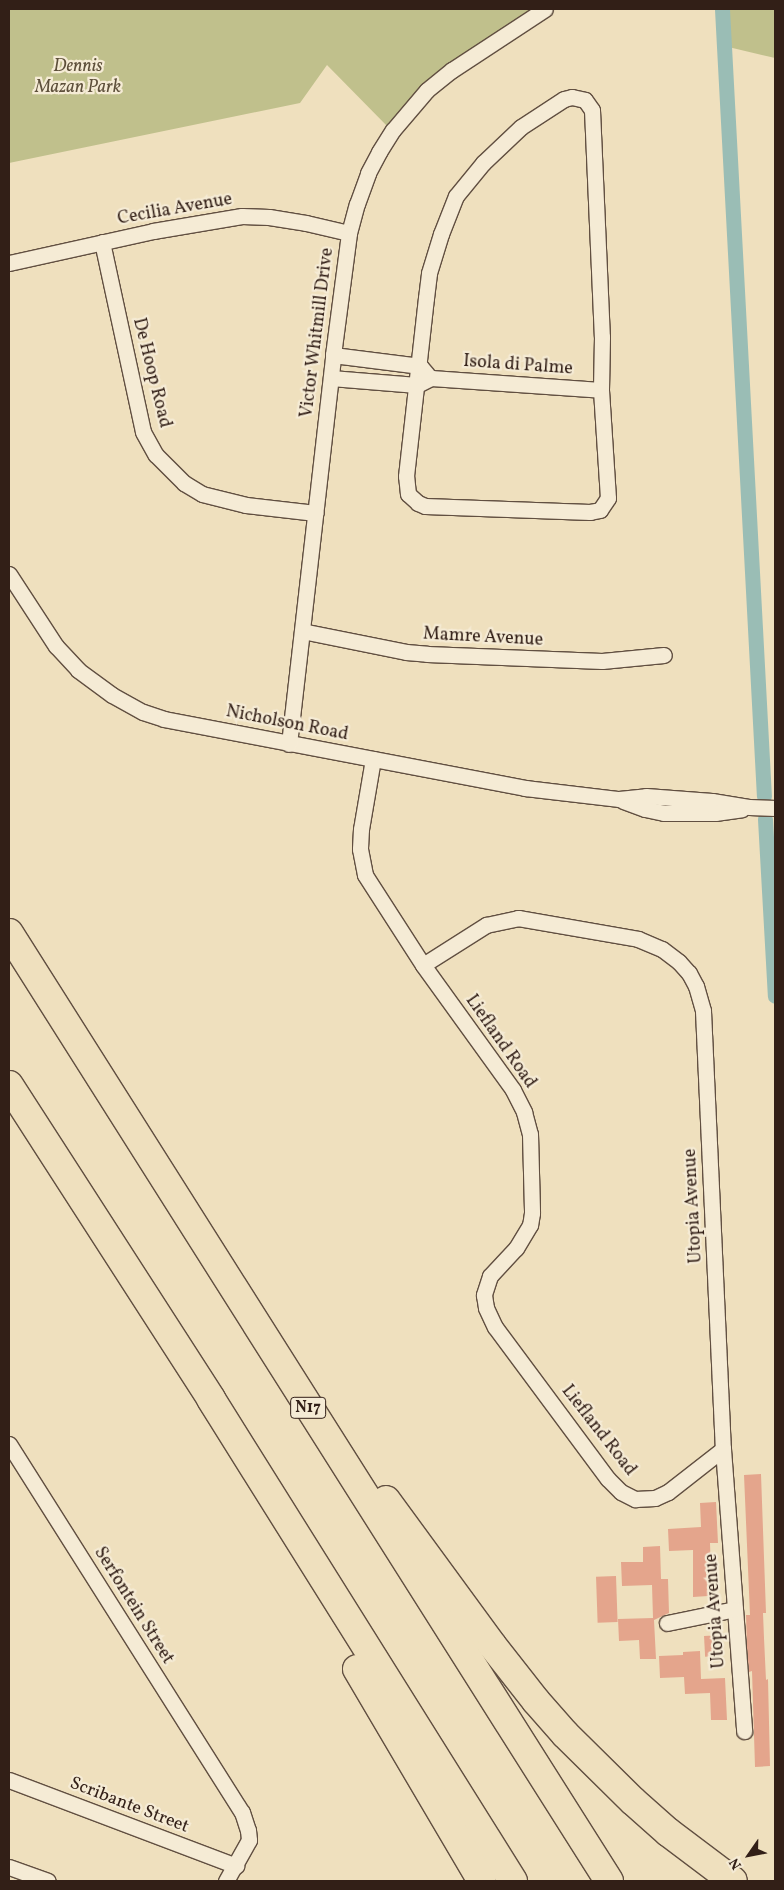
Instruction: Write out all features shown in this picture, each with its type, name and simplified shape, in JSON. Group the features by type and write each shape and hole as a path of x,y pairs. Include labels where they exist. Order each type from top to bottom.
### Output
{"highway":[{"name":"N17","path":"9,933 252,1320 609,1881"},
{"path":"9,1085 211,1399 513,1881"},
{"path":"41,1136 50,1163 114,1273 376,1699 482,1881"},
{"path":"252,1320 536,1701 594,1765 633,1801 668,1832 734,1881"}],"street":[{"name":"Victor Whitmill Drive","path":"289,744 333,355 349,234 368,173 393,130 416,102 436,82 545,9"},
{"path":"580,97 589,104 592,116 602,337 602,390 608,492 604,507 598,511 590,512 425,506 412,499 408,494 406,476 424,382 420,366 429,273 441,234 456,196 483,163 520,126 564,99 580,97"},
{"name":"Cecilia Avenue","path":"9,264 102,242 205,221 242,216 278,219 349,234"},
{"name":"De Hoop Road","path":"102,242 141,425 156,455 184,483 202,494 246,505 316,513"},
{"path":"333,355 420,366"},
{"name":"Isola di Palme","path":"331,378 602,390"},
{"name":"Nicholson Road","path":"9,574 56,646 78,670 112,695 143,712 164,719 508,785 619,799 646,809 664,813 715,813 749,807 775,808"},
{"name":"Mamre Avenue","path":"302,631 406,652 426,654 602,662 664,655"},
{"name":"Liefland Road","path":"373,759 361,829 361,863 375,891 423,965 513,1090 524,1112 530,1134 532,1213 530,1225 516,1248 490,1276 484,1295 486,1308 495,1326 608,1479 621,1492 635,1499 656,1498 668,1492 723,1449"},
{"name":"Utopia Avenue","path":"423,965 486,925 518,918 638,939 662,949 689,973 699,995 703,1011 723,1449 744,1731"},
{"name":"Serfontein Street","path":"9,1444 242,1812 249,1840 226,1881"},
{"path":"667,1623 735,1609"},
{"name":"Scribante Street","path":"9,1780 236,1866"},
{"path":"9,1867 48,1881"}],"green space":[{"name":"Dennis Mazan Park","path":"9,9 545,9 387,126 327,65 300,103 9,163"},
{"path":"718,9 775,9 775,58 720,45"}],"building":[{"path":"761,1474 766,1613 763,1613 766,1680 768,1679 770,1766 755,1767 752,1671 749,1672 747,1648 746,1615 750,1615 744,1475"},
{"path":"716,1502 718,1543 710,1543 711,1572 707,1572 708,1596 693,1597 693,1550 669,1551 668,1529 701,1527 700,1503"},
{"path":"660,1546 661,1579 668,1579 669,1613 654,1620 656,1659 640,1659 639,1640 619,1641 618,1619 653,1618 652,1585 622,1586 621,1562 643,1562 643,1547"},
{"path":"616,1576 618,1622 598,1623 596,1577"},
{"path":"721,1635 722,1656 705,1657 704,1636"},
{"path":"700,1651 701,1679 725,1678 727,1720 711,1720 710,1693 685,1694 684,1677 660,1678 659,1656 683,1655 683,1652"}],"waterway":[{"path":"722,9 764,796"},
{"path":"765,819 775,996"}]}
